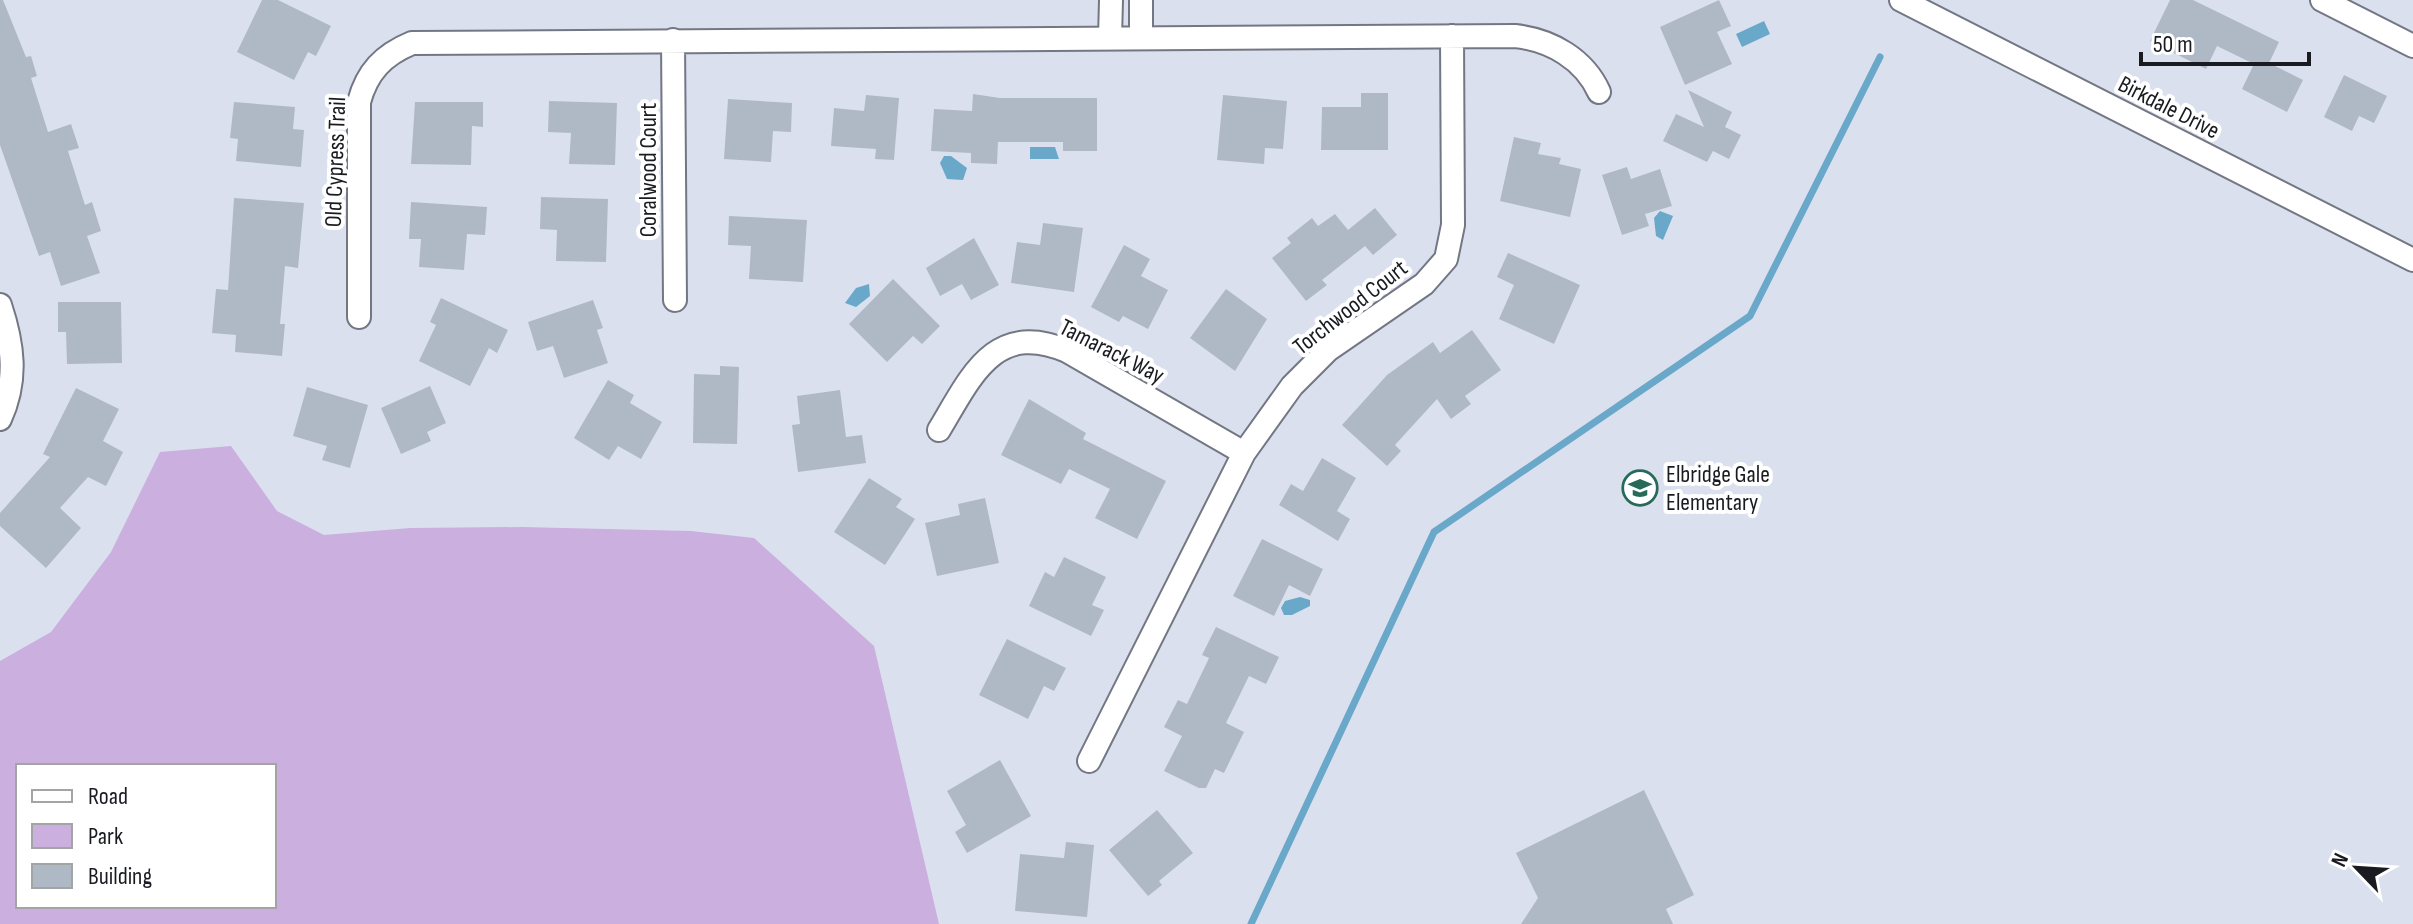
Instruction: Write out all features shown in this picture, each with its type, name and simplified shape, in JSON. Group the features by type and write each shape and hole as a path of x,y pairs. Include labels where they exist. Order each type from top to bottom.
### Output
{"street":[{"path":"1110,38 1111,0"},
{"path":"1141,0 1141,38"},
{"name":"Birkdale Drive","path":"1901,0 2413,260"},
{"path":"2322,0 2413,46"},
{"name":"Torchwood Court","path":"1089,761 1244,453 1292,386 1328,350 1424,284 1446,259 1453,225 1452,36"},
{"name":"Old Cypress Trail","path":"359,317 359,102 363,86 382,58 412,43 1515,36 1548,44 1581,65 1599,92"},
{"name":"Coralwood Court","path":"673,40 675,300"},
{"path":"0,305 9,331 13,363 9,396 0,419"},
{"name":"Tamarack Way","path":"939,430 976,368 988,357 1002,348 1035,342 1067,351 1244,453"}],"green space":[{"path":"231,446 277,511 324,535 410,528 522,527 691,531 754,538 874,646 939,924 0,924 0,661 51,632 111,552 160,452"}],"water":[{"path":"1764,21 1770,34 1742,47 1736,34"},
{"path":"1030,147 1055,147 1059,159 1030,159"},
{"path":"944,156 951,156 967,168 963,180 947,179 940,163"},
{"path":"1660,211 1673,216 1663,240 1656,236 1654,218"},
{"path":"869,284 870,296 856,307 845,303 856,288"},
{"path":"1300,597 1310,600 1310,606 1292,615 1284,615 1281,608 1285,601"}],"building":[{"path":"0,0 3,0 26,57 31,56 37,76 31,78 48,132 71,124 79,148 68,151 85,205 92,202 101,231 87,236 100,273 61,286 50,252 39,256 0,145"},
{"path":"262,0 278,0 331,26 316,56 308,52 294,80 237,52"},
{"path":"1719,0 1731,26 1717,32 1732,64 1685,85 1660,27"},
{"path":"2170,0 2193,0 2279,42 2269,63 2303,80 2287,112 2242,89 2254,64 2217,46 2206,69 2150,41"},
{"path":"2344,75 2387,96 2374,123 2359,116 2352,131 2324,117"},
{"path":"1688,90 1732,112 1725,127 1741,135 1729,159 1713,151 1707,162 1663,141 1676,114 1704,127"},
{"path":"1361,93 1388,93 1388,150 1321,150 1322,107 1361,107"},
{"path":"973,94 1000,98 1097,98 1097,151 1063,151 1063,142 998,142 997,164 971,163 971,153 931,151 934,109 972,111"},
{"path":"866,95 899,98 894,160 875,159 876,149 831,146 834,108 864,111"},
{"path":"1223,95 1287,101 1283,149 1265,148 1264,164 1217,160"},
{"path":"728,99 792,103 791,132 773,131 771,162 724,159"},
{"path":"549,101 617,103 615,165 569,164 571,133 548,132"},
{"path":"234,102 295,107 293,129 304,130 301,167 236,161 238,139 230,138"},
{"path":"415,102 483,102 483,127 472,126 471,165 411,164"},
{"path":"1514,137 1541,143 1538,154 1561,158 1559,164 1581,169 1570,217 1500,201"},
{"path":"1627,167 1631,179 1660,169 1672,206 1645,214 1649,226 1622,235 1602,175"},
{"path":"541,197 608,199 606,262 556,261 557,230 540,229"},
{"path":"234,198 304,203 298,268 285,266 280,324 285,324 282,356 235,352 236,335 212,333 216,289 228,290"},
{"path":"411,202 487,207 485,235 467,234 464,270 419,267 421,239 409,239"},
{"path":"1375,208 1397,235 1373,255 1365,246 1322,280 1327,285 1306,301 1272,258 1291,243 1287,238 1312,218 1318,226 1335,214 1348,230"},
{"path":"729,216 807,220 803,282 749,279 751,246 728,245"},
{"path":"1043,223 1083,228 1074,292 1011,283 1017,242 1040,245"},
{"path":"974,238 999,285 971,300 962,284 940,296 926,268"},
{"path":"1124,245 1150,259 1141,276 1168,290 1148,329 1123,316 1119,322 1091,307"},
{"path":"1508,253 1580,285 1554,344 1499,319 1514,285 1497,277"},
{"path":"893,279 940,326 922,344 913,336 887,362 849,324"},
{"path":"1226,289 1267,319 1235,371 1190,338"},
{"path":"441,298 508,330 497,353 489,348 470,386 419,361 436,325 430,322"},
{"path":"593,300 603,328 597,330 608,363 564,378 553,346 537,351 528,322"},
{"path":"58,302 121,302 122,363 67,364 66,332 58,332"},
{"path":"1472,330 1501,370 1465,396 1471,404 1451,419 1437,399 1395,445 1401,451 1387,466 1342,425 1387,375 1433,342 1440,353"},
{"path":"720,366 739,367 737,444 693,443 694,374 720,375"},
{"path":"608,380 634,395 630,403 662,422 641,459 618,446 609,460 574,438"},
{"path":"430,386 446,423 427,432 431,441 401,454 381,408"},
{"path":"307,387 368,405 350,468 322,460 327,446 293,436"},
{"path":"76,388 119,409 103,441 123,452 106,486 88,477 60,508 81,528 46,568 0,526 0,513 50,457 43,454"},
{"path":"840,390 846,437 862,435 866,463 798,472 792,425 800,424 797,396"},
{"path":"1029,399 1086,433 1083,439 1166,481 1137,539 1095,518 1110,489 1069,469 1061,484 1001,455"},
{"path":"1322,458 1356,478 1337,511 1350,519 1338,541 1279,505 1291,484 1303,491"},
{"path":"869,478 902,499 896,507 915,519 885,565 834,532"},
{"path":"985,498 999,563 937,576 925,523 960,515 958,504"},
{"path":"1262,539 1323,569 1310,596 1289,585 1274,616 1233,596"},
{"path":"1064,557 1106,577 1092,605 1104,610 1091,636 1029,606 1045,572 1054,577"},
{"path":"1216,627 1279,657 1266,684 1249,676 1226,723 1244,732 1224,773 1215,769 1206,788 1199,788 1164,771 1182,736 1164,727 1178,700 1187,704 1209,658 1202,655"},
{"path":"1007,639 1066,668 1054,691 1044,686 1028,719 979,695"},
{"path":"1000,760 1031,816 967,853 955,832 966,825 947,791"},
{"path":"1644,790 1694,895 1666,909 1673,924 1521,924 1538,898 1516,853"},
{"path":"1157,810 1193,853 1159,881 1162,885 1148,896 1109,850"},
{"path":"1066,842 1094,845 1087,917 1015,911 1020,854 1064,858"}],"waterway":[{"path":"1251,924 1434,532 1750,316 1880,57"}],"place":[{"name":"Elbridge Gale Elementary","path":"1640,488"}]}
